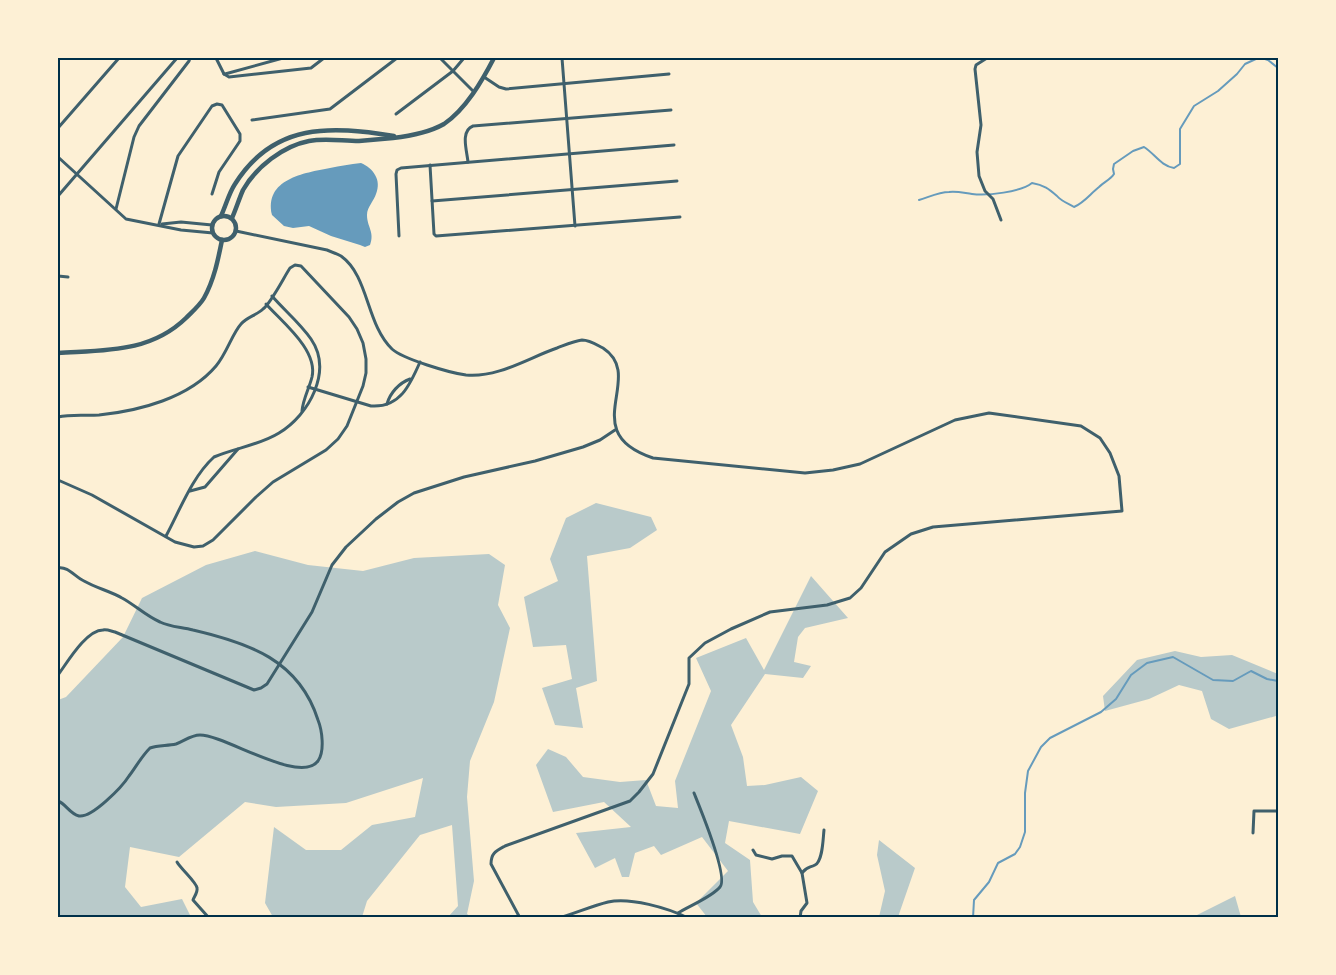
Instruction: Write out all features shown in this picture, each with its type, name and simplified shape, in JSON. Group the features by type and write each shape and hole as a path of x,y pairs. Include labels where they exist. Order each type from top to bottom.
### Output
{"street":[{"path":"58,128 119,58"},
{"path":"58,196 177,58"},
{"path":"116,209 134,138 139,126 190,58"},
{"path":"216,58 224,74 229,77 311,68 324,58"},
{"path":"224,74 283,58"},
{"path":"252,120 330,109 397,58"},
{"path":"440,58 474,92"},
{"path":"396,114 453,71 464,58"},
{"path":"232,218 244,190 254,176 277,154 308,142 324,140 360,141 402,137 432,130 445,123 474,92 494,58"},
{"path":"562,58 574,226"},
{"path":"987,58 976,65 975,68 982,125 977,152 979,176 986,193 993,199 1001,220"},
{"path":"483,77 499,88 506,89 669,74"},
{"path":"159,224 178,156 212,106 217,104 222,105 240,134 240,141 218,172 212,194"},
{"path":"468,162 465,132 473,126 672,110"},
{"path":"221,216 232,218 236,224 236,231 231,238 222,240 215,236 212,225 221,216 235,185 246,170 272,146 290,136 323,130 360,130 402,137"},
{"path":"400,236 396,174 397,170 401,168 674,145"},
{"path":"58,157 126,218 181,230 213,233"},
{"path":"430,165 434,234 436,236 680,217"},
{"path":"432,201 676,181"},
{"path":"159,224 181,222 212,225"},
{"path":"236,231 327,250 341,256 351,266 358,278 376,327 392,349 406,358 466,374 485,374 515,366 567,344 583,340 595,343 612,355 618,364 619,376 614,411 616,430 626,445 638,453 653,458 805,473 833,470 860,464 955,420 990,413 1081,426 1100,438 1110,453 1119,476 1122,511 933,527 911,534 886,552 861,588 850,598 827,605 770,612 705,643 689,658 689,684 653,774 630,801 504,846 495,851 491,857 491,864 520,918"},
{"path":"58,353 121,349 142,345 178,326 203,300 216,266 222,240"},
{"path":"58,417 66,415 97,415 137,408 161,401 184,391 202,380 225,353 241,324 263,309 290,268 295,265 301,266 349,317 363,343 366,358 366,374 348,426 338,439 326,450 273,482 213,540 203,546 194,547 175,542 92,495 58,480"},
{"path":"58,276 68,277"},
{"path":"166,536 190,491 208,462 214,456 267,439 279,433 291,424 308,405 318,381 320,370 316,349 311,338 272,296"},
{"path":"266,304 303,344 309,354 312,365 312,377 303,402 302,411"},
{"path":"308,387 371,406 379,406 394,402 409,387 420,362"},
{"path":"387,404 389,395 404,381 411,379"},
{"path":"58,675 81,644 93,633 102,629 115,632 254,690 267,684 312,612 332,565 346,547 376,519 398,502 414,493 464,477 535,461 583,447 600,440 616,430"},
{"path":"190,491 204,487 239,448"},
{"path":"58,568 61,567 81,580 123,598 160,622 239,642 280,663 299,682 316,715 322,743 320,757 315,763 301,767 275,763 238,746 205,735 195,735 178,743 150,748 124,782 95,810 88,814 76,815 58,800"},
{"path":"678,913 720,889 723,883 723,874 694,793"},
{"path":"1253,833 1254,811 1278,810"},
{"path":"802,873 805,869 816,865 820,861 824,830"},
{"path":"753,850 756,855 772,859 792,856 802,873 807,902 800,914"},
{"path":"177,862 196,885 197,891 193,900 209,918"},
{"path":"559,918 609,902 618,901 642,904 678,913 688,918"}],"shaded area":[{"path":"596,503 651,517 657,530 630,548 587,556 597,681 576,688 583,728 555,725 542,688 572,679 566,645 533,647 524,597 558,581 550,559 566,518"},
{"path":"255,551 308,565 363,571 414,558 489,554 505,565 498,605 510,628 494,702 470,761 467,797 474,881 467,914 471,917 448,917 458,906 452,825 420,835 367,901 362,917 273,917 265,903 274,827 306,850 341,850 372,825 415,817 423,778 346,803 276,807 245,802 179,857 130,847 125,887 141,907 182,899 191,917 58,918 58,700 66,697 123,637 142,598 206,565"},
{"path":"811,576 848,618 805,628 798,637 794,662 811,666 803,678 765,674 731,725 743,757 747,786 765,785 801,777 818,791 800,834 729,821 725,843 750,860 753,902 762,917 707,917 696,903 728,871 702,837 661,855 654,846 635,853 629,877 622,877 615,858 595,868 576,833 631,827 604,802 553,812 536,765 548,749 566,757 583,777 620,782 646,780 656,806 678,808 675,781 711,691 696,658 746,638 764,670"},
{"path":"1175,651 1201,657 1232,655 1278,674 1278,720 1276,716 1229,729 1211,719 1202,691 1179,685 1149,699 1105,711 1103,696 1137,660"},
{"path":"879,840 915,868 898,917 879,917 885,891 877,855"},
{"path":"1235,896 1241,917 1193,917"}],"water":[{"path":"361,163 373,171 378,184 375,197 367,212 372,237 370,245 365,247 331,236 309,226 293,228 284,226 272,215 271,203 274,193 288,180 309,172"}],"waterway":[{"path":"919,200 945,192 1004,193 1020,189 1032,183 1046,188 1074,207 1111,178 1114,174 1114,164 1133,151 1144,147 1169,167 1174,168 1180,164 1180,129 1194,106 1218,91 1245,64 1258,58"},
{"path":"1262,58 1278,68"},
{"path":"973,918 974,900 989,882 998,863 1015,854 1020,847 1025,832 1025,793 1028,771 1041,747 1050,738 1101,712 1116,699 1131,675 1147,663 1173,657 1213,680 1233,681 1251,671 1267,679 1278,681"}]}
